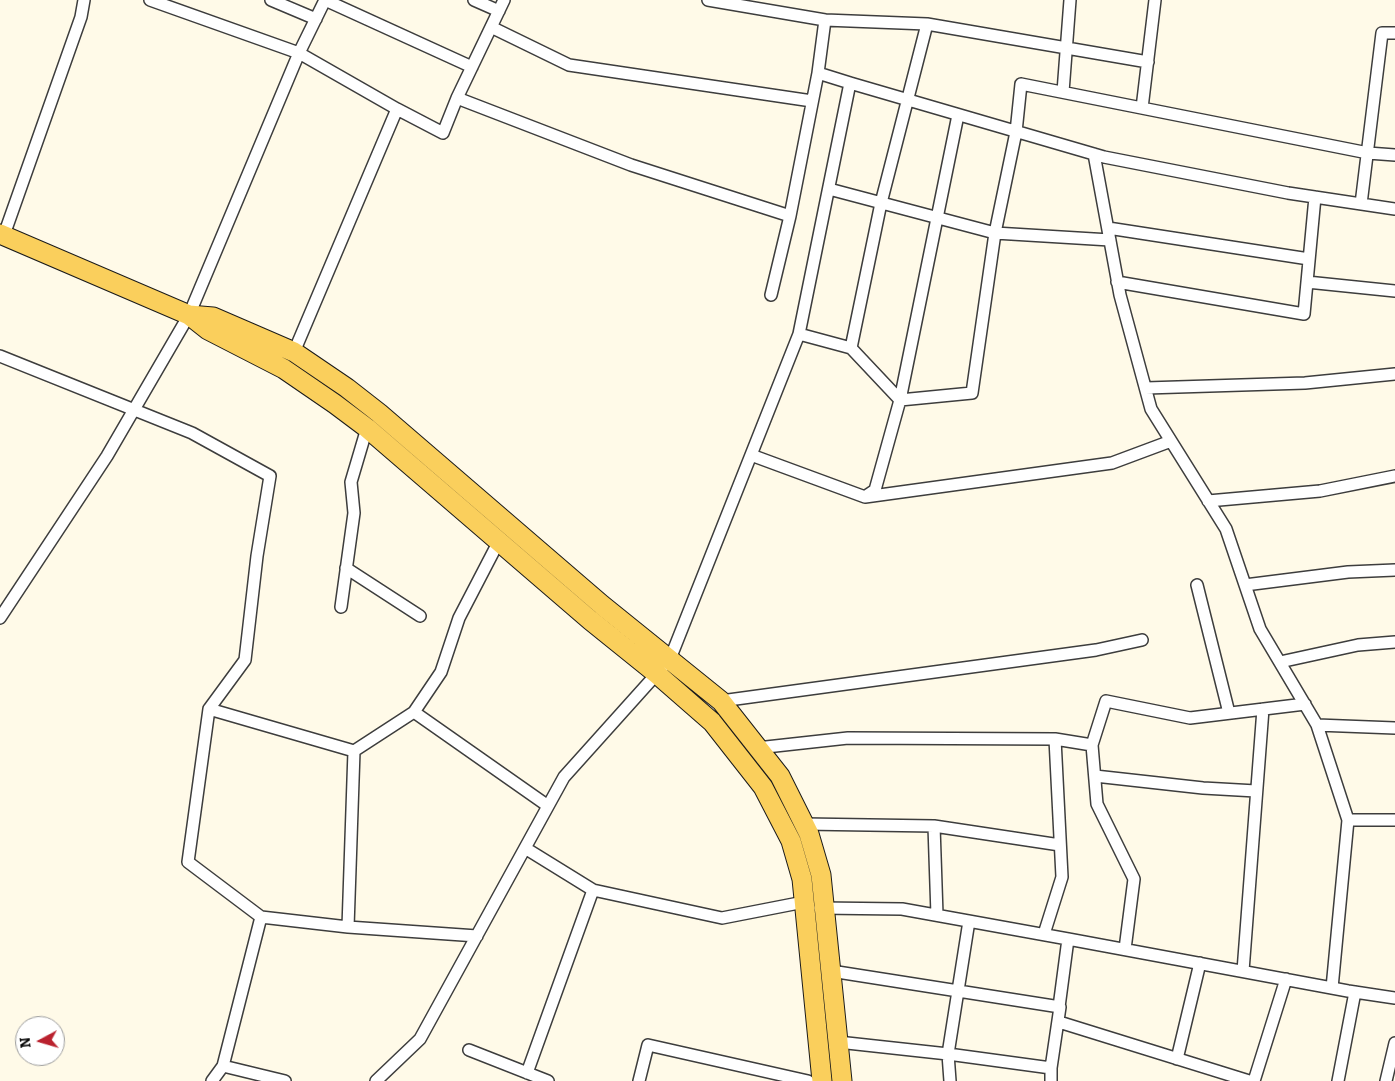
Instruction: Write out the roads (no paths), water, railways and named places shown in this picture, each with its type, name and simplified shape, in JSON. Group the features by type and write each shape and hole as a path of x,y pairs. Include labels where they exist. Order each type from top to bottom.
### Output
{"main road":[{"path":"2,234 189,315 208,330 284,369 367,428 590,620 658,674 712,722 763,787 791,841 802,879 822,1081"},
{"path":"189,315 213,317 294,352 379,413 602,605 721,701 780,776 804,824 821,875 842,1081"},
{"path":"590,620 602,605"}],"street":[{"path":"2,234 81,17 84,0"},
{"path":"150,0 299,53 443,133 457,98 504,0"},
{"path":"271,0 316,19"},
{"path":"0,618 107,456 189,315 299,53 325,0 472,67"},
{"path":"474,0 499,11"},
{"path":"708,0 770,5 824,20 927,24 1148,62"},
{"path":"1063,92 1070,0"},
{"path":"1142,108 1155,0"},
{"path":"771,295 790,216 818,72 824,20"},
{"path":"851,348 881,203 927,24"},
{"path":"491,27 569,65 812,101"},
{"path":"1361,204 1382,33 1395,33"},
{"path":"818,72 1094,154 1315,197 1395,209"},
{"path":"376,1081 420,1039 564,777 658,674 670,658 799,334 850,83"},
{"path":"900,400 972,393 995,233 1016,132 1021,84 1368,153 1395,155"},
{"path":"457,98 631,165 790,216"},
{"path":"294,352 397,109"},
{"path":"865,497 875,490 900,400 958,115"},
{"path":"1094,154 1117,282 1151,409 1226,530 1260,628 1317,725 1348,820 1332,988"},
{"path":"829,189 995,233 1110,240"},
{"path":"1117,282 1304,314 1315,197"},
{"path":"1108,228 1309,259"},
{"path":"1307,282 1395,291"},
{"path":"799,334 851,348 900,400"},
{"path":"0,356 192,433 270,476 257,556 244,660 209,709 188,862 261,917 348,927 477,936"},
{"path":"1146,388 1305,384 1395,374"},
{"path":"341,607 354,513 351,482 367,428"},
{"path":"751,455 865,497 1112,463 1171,441"},
{"path":"1208,501 1320,491 1395,476"},
{"path":"354,752 414,712 441,672 459,618 499,542"},
{"path":"346,568 420,616"},
{"path":"1245,584 1348,572 1395,570"},
{"path":"1197,585 1229,713"},
{"path":"721,701 1096,650 1142,640"},
{"path":"1280,662 1358,646 1395,642"},
{"path":"1126,949 1134,879 1096,804 1092,745 1106,701 1190,718 1305,704"},
{"path":"209,709 354,752"},
{"path":"1243,971 1262,709"},
{"path":"414,712 548,806"},
{"path":"1317,725 1395,728"},
{"path":"758,748 848,738 1055,739 1092,745"},
{"path":"1044,934 1062,877 1055,739"},
{"path":"348,927 354,752"},
{"path":"1094,776 1202,788 1256,791"},
{"path":"1348,820 1395,820"},
{"path":"804,824 934,826 1060,845"},
{"path":"934,826 937,915"},
{"path":"525,848 593,890 722,918 805,906 902,909 1395,998"},
{"path":"527,1073 593,890"},
{"path":"212,1081 223,1066 261,917"},
{"path":"950,1081 948,1054 960,991 969,921"},
{"path":"1051,1081 1051,1068 1059,1022 1059,1007 1068,938"},
{"path":"1177,1058 1200,963"},
{"path":"831,971 1059,1007"},
{"path":"1254,1081 1286,979"},
{"path":"1338,1081 1355,992"},
{"path":"1059,1022 1249,1081"},
{"path":"838,1042 1051,1068"},
{"path":"1386,1081 1395,1043"},
{"path":"639,1081 648,1045 808,1081"},
{"path":"469,1050 548,1081"},
{"path":"223,1066 285,1081"}]}
